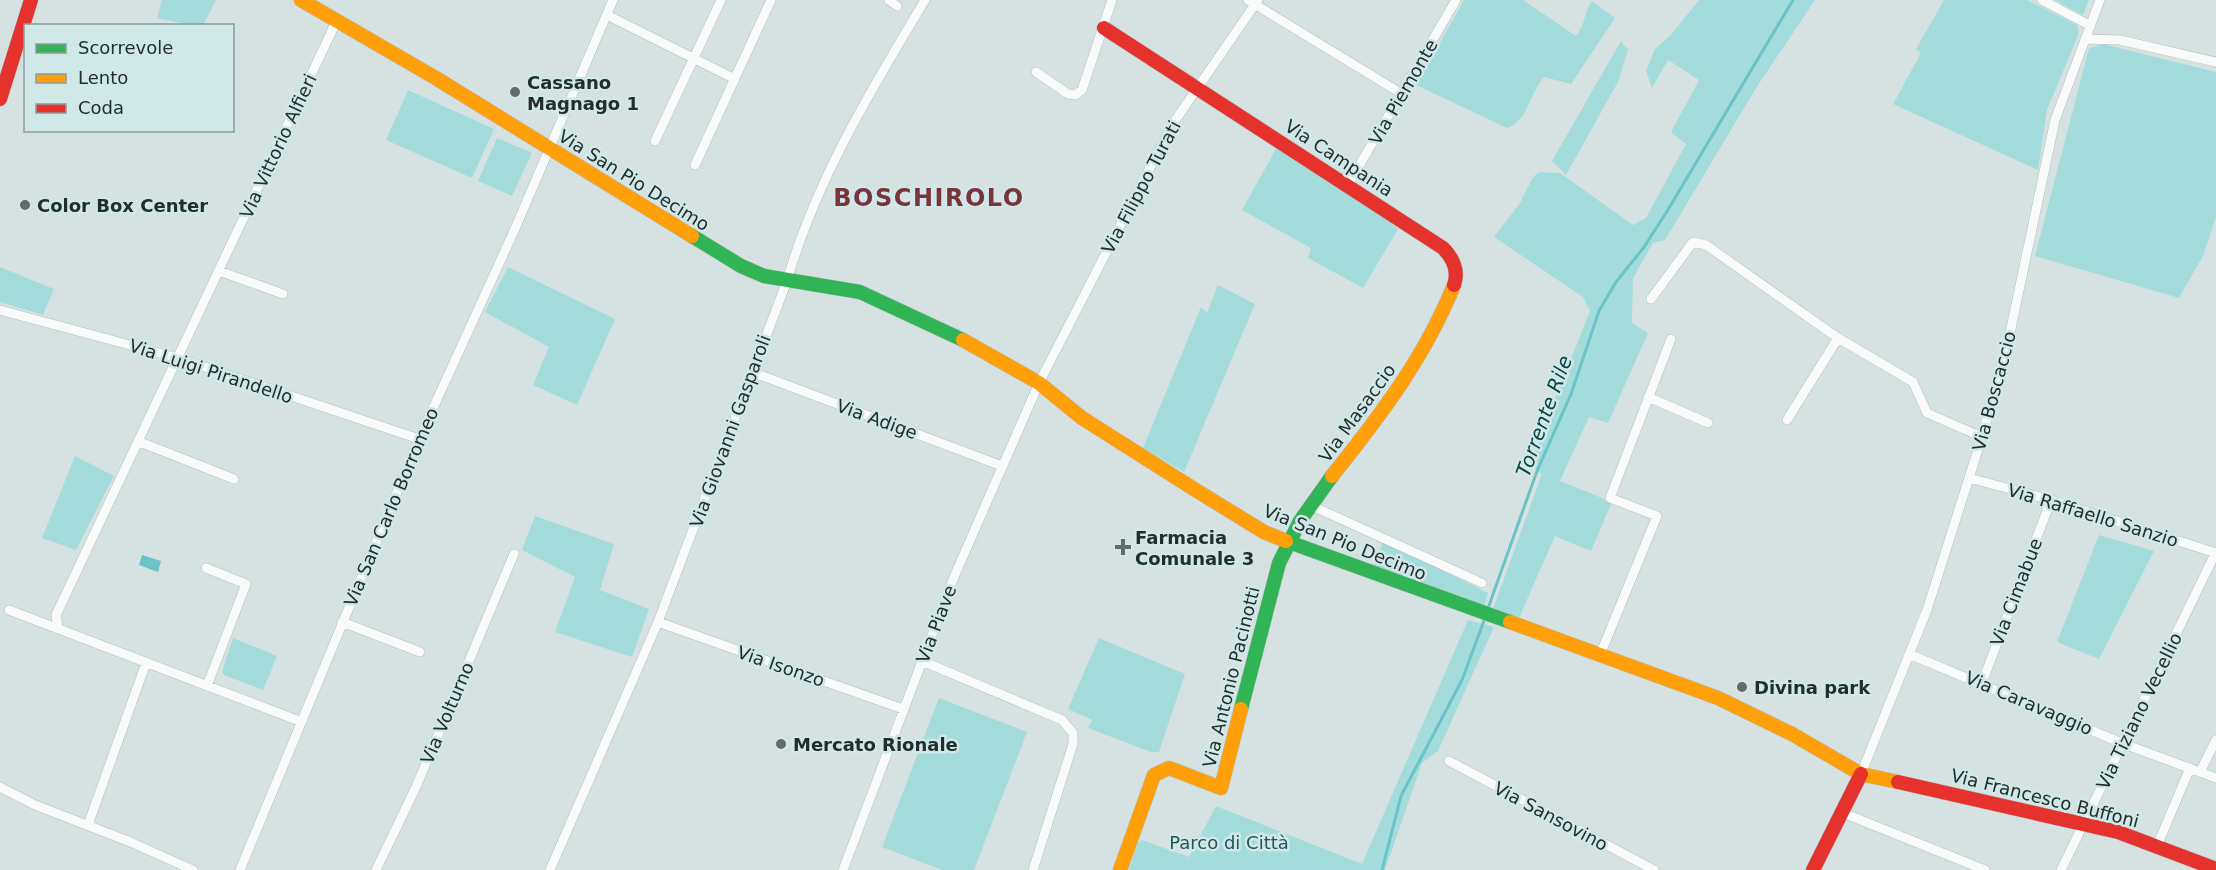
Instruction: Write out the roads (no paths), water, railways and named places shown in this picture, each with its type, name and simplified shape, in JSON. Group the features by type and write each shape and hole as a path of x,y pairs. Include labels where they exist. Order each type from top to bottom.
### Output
{"street":[{"path":"0,99 31,0"},
{"name":"Via San Pio Decimo","path":"301,0 550,147 718,254 764,276 846,288 873,296 970,343 1039,383 1105,433 1264,532 1477,613 1718,698 1792,734 1861,774"},
{"name":"Via San Carlo Borromeo","path":"240,870 419,439 613,0"},
{"path":"655,141 720,0"},
{"path":"695,165 771,0"},
{"path":"889,0 897,6"},
{"name":"Via Giovanni Gasparoli","path":"550,870 658,622 787,281 800,234 821,186 867,99 925,0"},
{"path":"1036,72 1068,94 1075,95 1082,90 1104,28 1102,22 1112,0"},
{"name":"Via Piemonte","path":"1349,183 1456,0"},
{"path":"2042,0 2089,25"},
{"name":"Via Boscaccio","path":"1861,774 1927,610 1982,437 2010,333 2055,120 2100,0"},
{"path":"1254,1 1402,94"},
{"name":"Via Filippo Turati","path":"1039,383 1172,125 1254,1"},
{"path":"607,15 735,79"},
{"name":"Via Vittorio Alfieri","path":"58,628 56,615 140,442 337,20"},
{"name":"Via Campania","path":"1104,28 1195,89 1349,183 1443,248 1451,256 1455,267"},
{"path":"2085,39 2120,40 2216,62"},
{"path":"1651,299 1693,242 1706,245 1838,338 1913,382 1928,413 1982,437"},
{"name":"Via Masaccio","path":"1288,542 1312,506 1401,389 1453,287 1457,277 1455,267"},
{"path":"219,271 283,294"},
{"name":"Via Luigi Pirandello","path":"0,310 178,358 419,439"},
{"path":"1787,420 1838,338"},
{"path":"1600,655 1657,516 1610,498 1671,339"},
{"name":"Via Adige","path":"752,372 1002,466"},
{"name":"Via Piave","path":"843,870 954,577 1039,383"},
{"path":"1648,397 1708,423"},
{"path":"140,442 234,479"},
{"name":"Via Raffaello Sanzio","path":"1969,478 2051,500 2216,553"},
{"name":"Via Cimabue","path":"1982,683 2051,500"},
{"path":"1312,506 1482,583"},
{"name":"Via Antonio Pacinotti","path":"1120,870 1149,781 1154,775 1169,768 1221,788 1279,563 1288,542"},
{"name":"Via Tiziano Vecellio","path":"2061,870 2216,553"},
{"name":"Via Volturno","path":"376,870 416,787 514,554"},
{"path":"206,568 246,584 207,686"},
{"path":"9,610 302,722"},
{"path":"342,622 420,652"},
{"name":"Via Isonzo","path":"658,622 903,709"},
{"name":"Via Caravaggio","path":"1909,654 2124,744 2216,778"},
{"path":"922,661 1062,720 1073,733 1072,744 1032,870"},
{"path":"88,825 146,663"},
{"path":"2200,772 2216,740"},
{"name":"Via Sansovino","path":"1449,761 1654,870"},
{"path":"2157,846 2190,768"},
{"path":"1813,870 1861,774"},
{"name":"Via Francesco Buffoni","path":"1861,774 2084,823 2157,846 2216,869"},
{"path":"0,787 35,805 193,870"},
{"path":"1843,813 1985,870"}],"waterway":[{"name":"Torrente Rile","path":"1487,611 1537,471 1571,394 1599,311 1616,282 1644,247 1666,213 1793,0"},
{"name":"Torrente Rile","path":"1382,870 1401,796 1462,680 1485,618"}],"place":[{"name":"Cassano Magnago 1","path":"515,92"},
{"name":"Color Box Center","path":"25,205"},
{"name":"Farmacia Comunale 3","path":"1123,547"},
{"name":"Divina park","path":"1742,687"},
{"name":"Mercato Rionale","path":"781,744"}],"district":[{"name":"BOSCHIROLO","path":"929,198"}],"park label":[{"name":"Parco di Città","path":"1229,842"}]}
